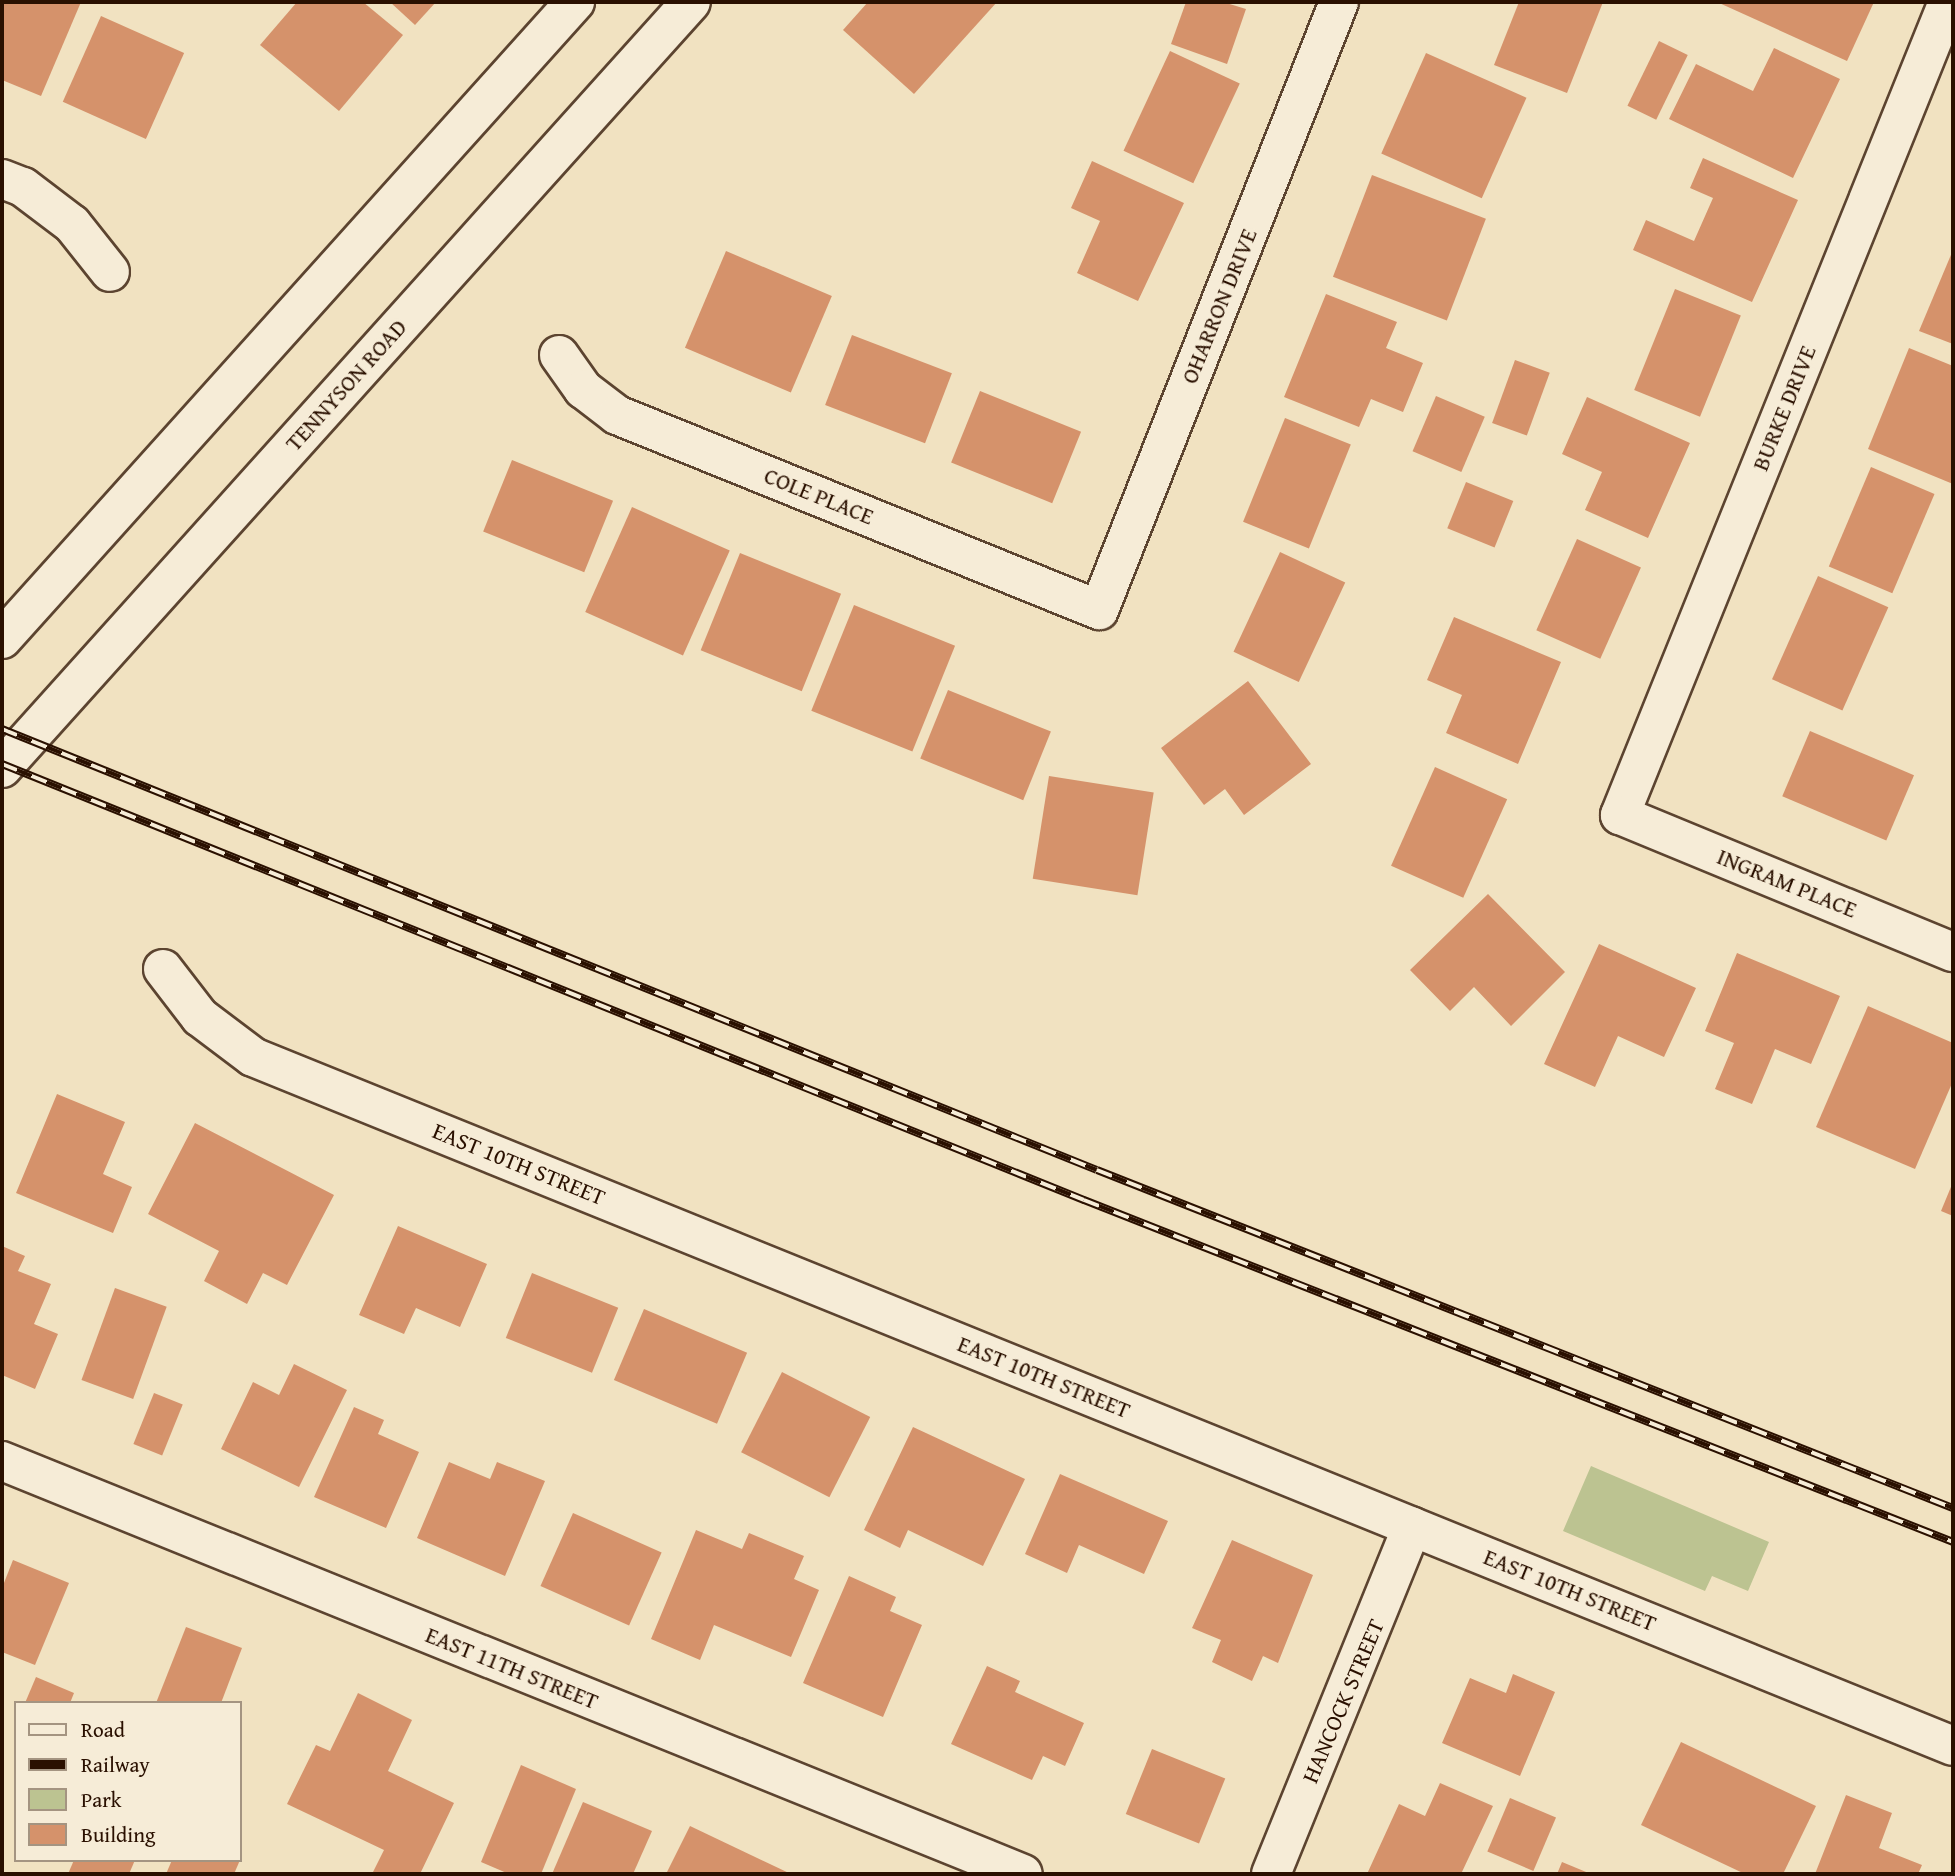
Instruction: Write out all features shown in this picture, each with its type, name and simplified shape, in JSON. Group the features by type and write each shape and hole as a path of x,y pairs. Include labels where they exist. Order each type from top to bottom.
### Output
{"street":[{"path":"2,639 575,2"},
{"name":"TENNYSON ROAD","path":"2,768 691,2"},
{"name":"OHARRON DRIVE","path":"1099,610 1339,2"},
{"name":"BURKE DRIVE","path":"1620,815 1948,2"},
{"path":"2,179 23,187 72,224 110,272"},
{"name":"COLE PLACE","path":"559,355 583,389 617,415 1099,610"},
{"name":"INGRAM PLACE","path":"1620,815 1953,951"},
{"name":"EAST 10TH STREET","path":"163,969 200,1017 253,1057 1953,1746"},
{"name":"EAST 11TH STREET","path":"2,1461 1023,1874"},
{"name":"HANCOCK STREET","path":"1271,1874 1412,1527"}],"green space":[{"path":"1591,1466 1769,1542 1748,1591 1712,1576 1705,1591 1563,1531"}],"building":[{"path":"2,2 81,2 41,96 2,80"},
{"path":"297,2 363,2 403,35 339,111 260,45"},
{"path":"390,2 436,2 415,25"},
{"path":"868,2 997,2 914,94 843,30"},
{"path":"1186,2 1223,2 1246,9 1227,64 1171,44"},
{"path":"1519,2 1603,2 1567,93 1494,65"},
{"path":"1717,2 1874,2 1847,61"},
{"path":"101,16 184,53 146,139 63,102"},
{"path":"1659,41 1688,55 1656,120 1627,106"},
{"path":"1774,48 1840,79 1793,178 1669,119 1696,64 1753,91"},
{"path":"1170,51 1240,84 1193,183 1124,151"},
{"path":"1426,53 1526,98 1482,198 1381,153"},
{"path":"1703,158 1798,200 1752,302 1633,250 1646,220 1694,241 1713,198 1690,188"},
{"path":"1092,161 1184,203 1138,301 1077,273 1100,221 1071,208"},
{"path":"1372,175 1486,219 1447,320 1333,277"},
{"path":"1953,250 1953,344 1919,331"},
{"path":"726,251 832,296 791,393 685,348"},
{"path":"1675,289 1741,316 1700,417 1634,390"},
{"path":"1326,294 1397,322 1386,348 1423,363 1403,412 1371,399 1359,427 1284,397"},
{"path":"852,335 952,373 925,443 825,405"},
{"path":"1909,348 1953,366 1953,484 1868,449"},
{"path":"1515,360 1550,373 1527,436 1492,423"},
{"path":"980,391 1081,432 1052,503 951,462"},
{"path":"1436,396 1485,417 1461,472 1413,451"},
{"path":"1587,397 1690,443 1648,538 1585,510 1602,472 1562,454"},
{"path":"1285,418 1351,445 1309,548 1243,522"},
{"path":"512,460 613,501 584,572 483,531"},
{"path":"1871,467 1935,494 1892,593 1829,566"},
{"path":"1466,482 1513,501 1495,547 1447,528"},
{"path":"632,507 730,551 683,656 585,612"},
{"path":"1577,539 1641,567 1600,659 1536,630"},
{"path":"1280,552 1345,582 1299,682 1234,652"},
{"path":"740,553 841,594 802,691 701,650"},
{"path":"1818,576 1888,607 1842,711 1772,679"},
{"path":"854,605 955,646 912,752 811,711"},
{"path":"1454,617 1561,662 1518,764 1446,733 1462,695 1427,680"},
{"path":"1248,681 1311,764 1244,815 1225,789 1204,805 1161,748"},
{"path":"948,690 1051,732 1023,800 920,759"},
{"path":"1810,731 1914,775 1886,841 1782,796"},
{"path":"1435,767 1507,799 1463,898 1391,866"},
{"path":"1049,776 1154,793 1137,895 1033,879"},
{"path":"1488,894 1565,972 1511,1026 1474,987 1450,1011 1410,970"},
{"path":"1599,944 1696,988 1664,1057 1618,1036 1595,1087 1544,1064"},
{"path":"1737,953 1840,996 1811,1064 1775,1049 1752,1104 1715,1089 1734,1043 1705,1031"},
{"path":"1868,1006 1953,1043 1953,1081 1915,1169 1816,1127"},
{"path":"57,1094 125,1122 103,1174 132,1187 113,1233 16,1193"},
{"path":"195,1123 334,1195 287,1285 263,1273 247,1304 204,1281 219,1251 148,1214"},
{"path":"1953,1182 1953,1216 1941,1211"},
{"path":"398,1226 487,1264 460,1327 416,1308 404,1334 359,1315"},
{"path":"2,1246 25,1256 18,1271 51,1284 34,1324 58,1334 35,1389 2,1375"},
{"path":"532,1273 618,1308 592,1373 506,1338"},
{"path":"115,1288 167,1307 133,1399 81,1380"},
{"path":"644,1309 747,1353 717,1424 614,1380"},
{"path":"294,1364 347,1390 299,1487 221,1449 253,1382 279,1395"},
{"path":"782,1372 870,1417 829,1497 741,1452"},
{"path":"154,1393 183,1405 162,1456 133,1444"},
{"path":"354,1407 384,1420 378,1434 419,1452 386,1528 314,1497"},
{"path":"913,1427 1025,1479 983,1566 908,1530 900,1548 864,1530"},
{"path":"449,1462 490,1479 497,1462 545,1481 505,1576 417,1538"},
{"path":"1060,1474 1168,1521 1144,1574 1079,1545 1067,1573 1025,1554"},
{"path":"573,1513 662,1552 629,1626 540,1586"},
{"path":"696,1530 742,1549 749,1533 804,1556 794,1579 819,1590 791,1657 714,1625 700,1660 651,1639"},
{"path":"1232,1540 1313,1575 1278,1663 1263,1656 1252,1681 1212,1662 1221,1640 1192,1628"},
{"path":"13,1560 69,1583 35,1665 2,1652 2,1588"},
{"path":"849,1576 896,1597 890,1611 922,1625 883,1717 803,1683"},
{"path":"186,1627 242,1648 222,1701 157,1701"},
{"path":"987,1666 1020,1681 1015,1692 1084,1723 1065,1766 1043,1756 1032,1780 951,1744"},
{"path":"1513,1674 1555,1692 1520,1776 1442,1743 1470,1678 1506,1693"},
{"path":"36,1677 74,1693 71,1701 26,1701"},
{"path":"358,1693 412,1720 388,1771 454,1803 420,1874 372,1874 384,1850 287,1804 316,1745 330,1751"},
{"path":"1681,1742 1816,1806 1783,1874 1745,1874 1641,1825"},
{"path":"1152,1749 1225,1779 1199,1843 1126,1814"},
{"path":"521,1765 576,1789 541,1874 509,1874 481,1862"},
{"path":"1440,1783 1493,1806 1461,1874 1367,1874 1399,1804 1425,1816"},
{"path":"1846,1795 1892,1813 1879,1848 1922,1865 1918,1874 1815,1874"},
{"path":"1510,1798 1556,1818 1533,1871 1487,1851"},
{"path":"583,1802 652,1831 633,1874 552,1874"},
{"path":"690,1826 791,1874 666,1874"},
{"path":"73,1862 134,1862 129,1874 68,1874"},
{"path":"171,1862 239,1862 234,1874 166,1874"},
{"path":"1562,1862 1591,1874 1557,1874"}],"railway":[{"path":"2,729 1097,1170 1953,1508"},
{"path":"2,764 1084,1200 1953,1542"}]}
